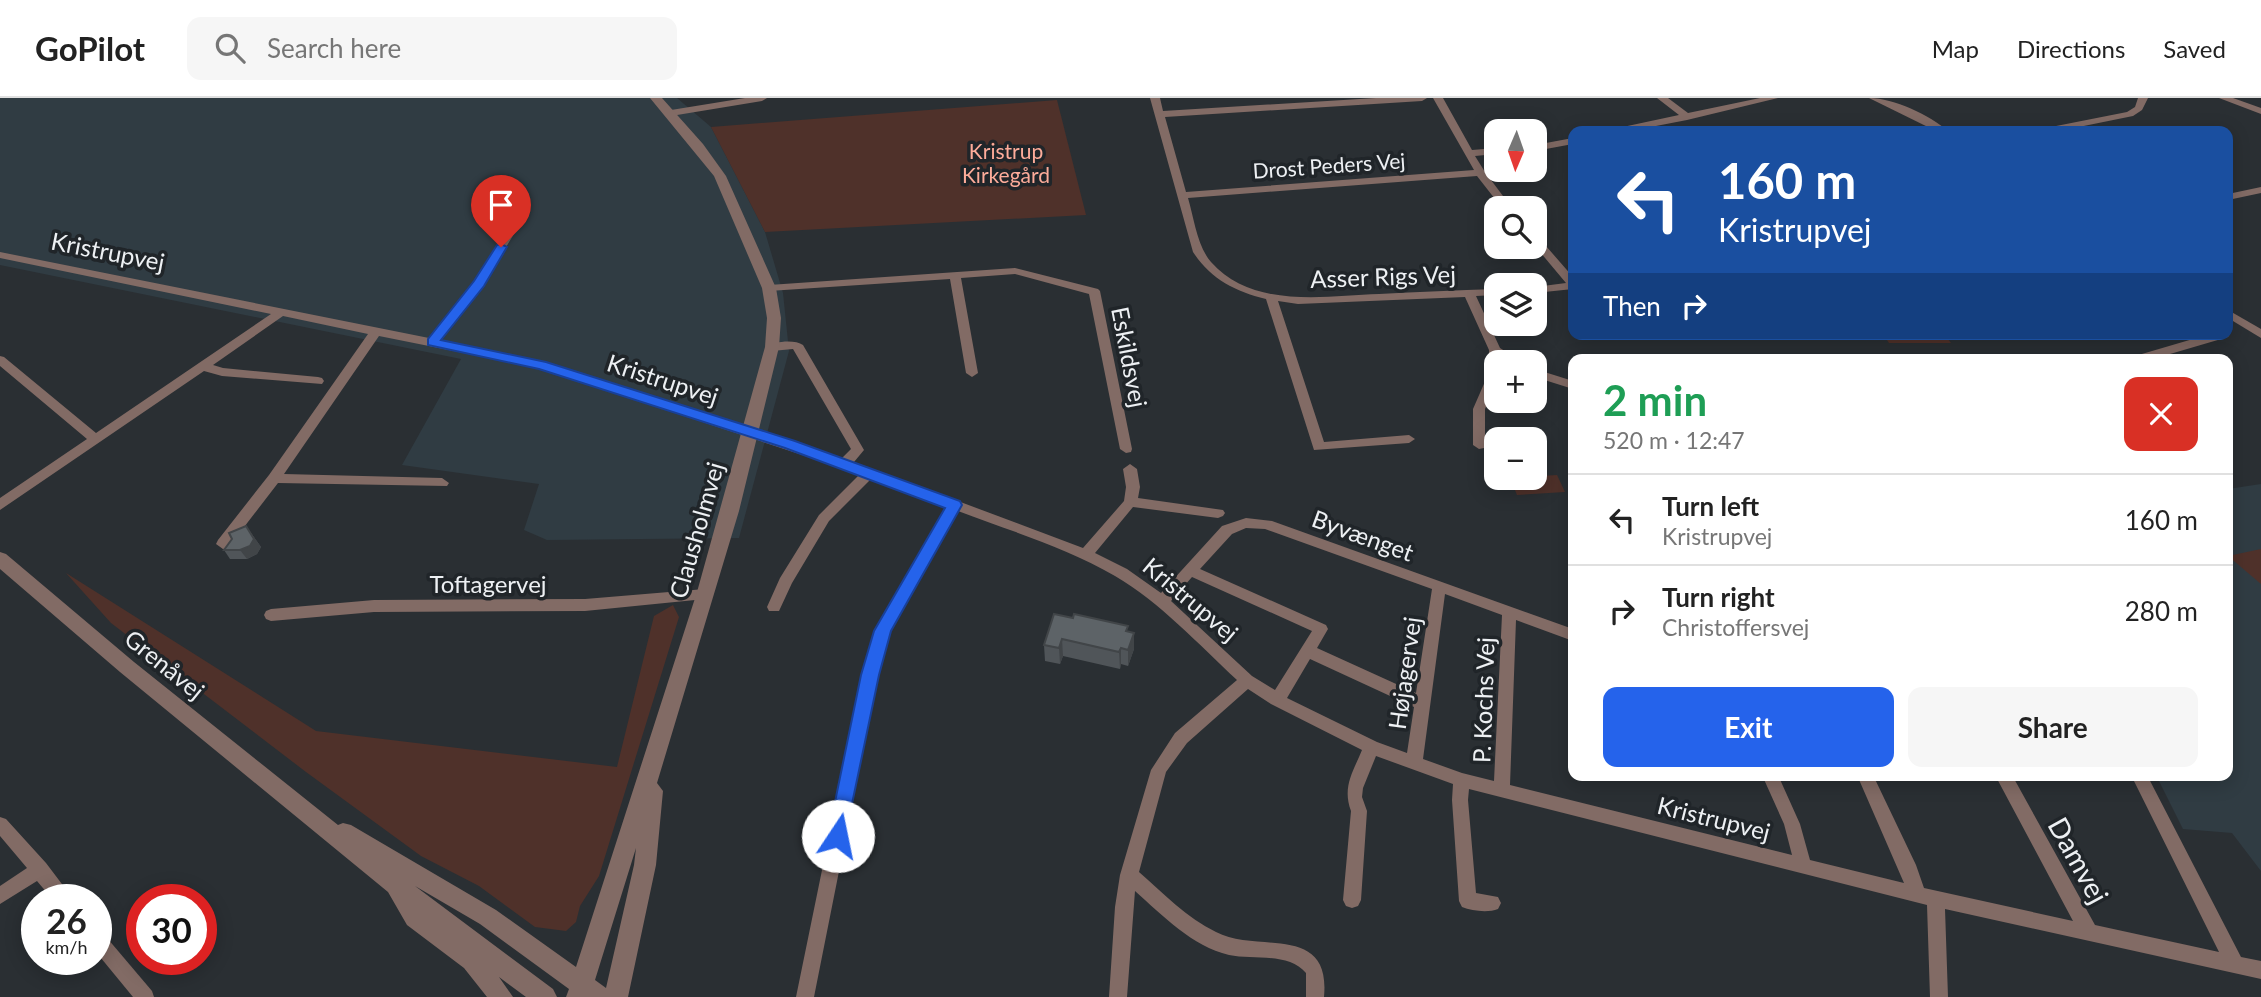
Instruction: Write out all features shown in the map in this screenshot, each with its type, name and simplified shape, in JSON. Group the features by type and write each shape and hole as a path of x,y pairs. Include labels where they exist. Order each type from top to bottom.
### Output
{"street":[{"name":"Clausholmvej","path":"585,994 727,525 772,347 774,318 769,288 720,176 656,98"},
{"path":"671,113 762,98"},
{"name":"Asser Rigs Vej","path":"1155,98 1198,252 1205,264 1231,285 1271,298 1325,301 1484,292"},
{"path":"1160,114 1422,98"},
{"path":"1438,98 1480,173 1498,196"},
{"path":"1662,98 1687,117"},
{"path":"1643,126 1773,98"},
{"path":"1874,98 1934,126"},
{"path":"2071,126 2130,114 2138,108 2143,98"},
{"path":"2224,98 2261,111"},
{"path":"1547,146 1568,142"},
{"path":"1469,153 1484,152"},
{"name":"Drost Peders Vej","path":"1181,195 1480,173"},
{"path":"2233,196 2261,190"},
{"path":"432,342 479,283 512,229"},
{"path":"1547,254 1568,279"},
{"name":"Kristrupvej","path":"1,256 541,365 845,463 1086,554 1122,573 1162,601 1247,680 1277,700 1371,747 1462,780 1936,899 2261,970"},
{"name":"Eskildsvej","path":"769,288 1015,271 1037,275 1071,288 1094,290 1126,449"},
{"path":"955,275 972,373"},
{"path":"1547,288 1568,286"},
{"path":"1469,293 1495,350"},
{"path":"1271,298 1319,447 1409,439"},
{"path":"0,505 283,311"},
{"path":"2233,315 2255,325 2261,334"},
{"path":"2233,332 2255,325"},
{"path":"223,544 274,478 376,331"},
{"path":"2156,354 2205,340"},
{"path":"772,347 797,345 859,450 845,463"},
{"path":"0,360 96,440"},
{"path":"203,366 222,372 318,381"},
{"path":"1547,377 1568,383"},
{"path":"1479,444 1479,409 1484,398"},
{"path":"1086,554 1130,502 1133,487 1130,469"},
{"path":"774,607 785,582 824,518 870,472"},
{"path":"274,478 442,483"},
{"path":"1130,502 1218,513"},
{"path":"805,997 870,675 882,631 954,505"},
{"name":"Byvænget","path":"1162,601 1227,530 1239,523 1251,522 1267,524 1568,633"},
{"name":"Grenåvej","path":"0,559 299,807 545,997"},
{"path":"1191,571 1321,629 1277,700"},
{"name":"Højagervej","path":"1414,764 1439,588"},
{"name":"Toftagervej","path":"271,615 374,606 585,605 705,594"},
{"name":"P. Kochs Vej","path":"1502,790 1509,613"},
{"path":"1308,651 1422,703"},
{"path":"1118,997 1124,906 1129,875 1159,770 1181,738 1247,680"},
{"path":"1352,900 1359,811 1354,797 1355,788 1371,747"},
{"name":"Clausholmvej","path":"616,997 645,865 657,757"},
{"path":"1462,780 1460,800 1468,901 1492,903"},
{"path":"1773,781 1792,824 1803,865"},
{"path":"1868,781 1908,865 1917,894"},
{"name":"Damvej","path":"2006,781 2089,932"},
{"path":"2141,781 2235,964"},
{"name":"Grenåvej","path":"299,807 477,910 585,994"},
{"path":"0,824 52,884"},
{"path":"0,896 40,869"},
{"path":"1129,875 1201,933 1220,944 1298,956 1310,963 1316,975 1315,997"},
{"path":"394,883 415,918 472,960 501,997"},
{"path":"1936,899 1939,997"},
{"path":"112,957 145,997"}],"shaded area":[{"path":"0,98 677,98 711,127 765,232 783,293 789,351 739,538 547,540 524,530 539,484 402,465 461,359 0,265"},
{"path":"2261,484 2261,871 2232,833 2183,829 2159,781 2233,781 2233,488"}],"green space":[{"name":"Kristrup Kirkegård","path":"1057,100 1086,215 765,232 711,127"},
{"path":"1887,340 1949,340 1951,343 1889,343"},
{"path":"1557,475 1565,492 1517,495 1515,490 1547,490 1547,476"},
{"path":"2261,549 2261,584 2233,560 2233,555"},
{"path":"66,573 316,731 617,767 654,616 673,605 679,617 599,876 580,906 576,922 566,931 535,927 479,886 421,856 111,623"}],"building":[{"path":"246,526 254,539 250,546 240,550 224,550 232,539 229,533"},
{"path":"1054,614 1073,618 1074,614 1128,626 1126,631 1134,633 1128,650 1121,648 1119,652 1062,639 1059,648 1044,645"}],"route":[{"path":"501,247 479,283 432,342 541,365 790,444 954,505 882,631 870,675 838,836"}]}
